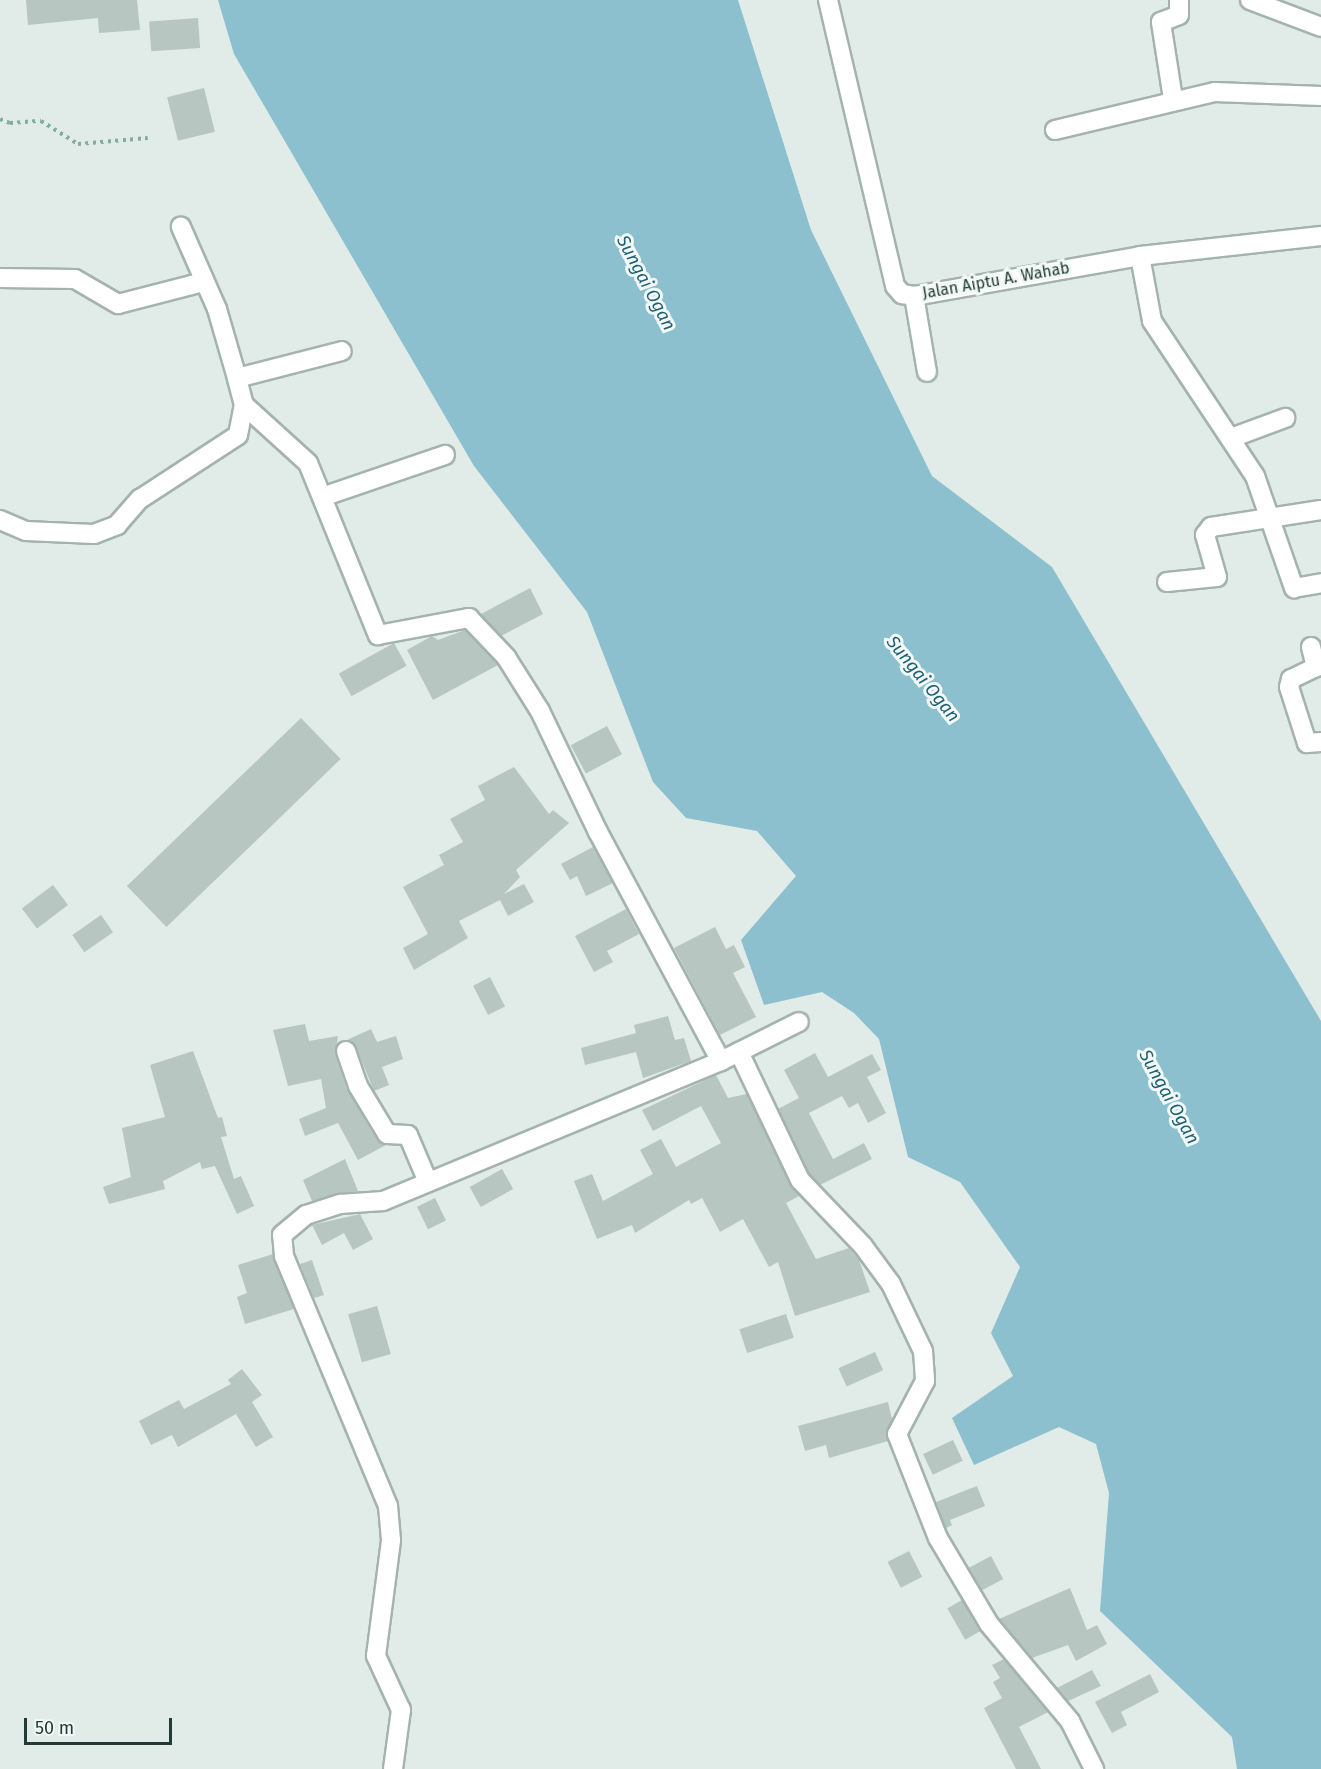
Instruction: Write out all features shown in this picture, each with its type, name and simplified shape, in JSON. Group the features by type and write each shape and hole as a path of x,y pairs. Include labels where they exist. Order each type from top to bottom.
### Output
{"street":[{"name":"Jalan Aiptu A. Wahab","path":"828,0 895,286 902,294 914,296 1140,256 1321,236"},
{"path":"1173,99 1161,22 1179,15 1179,0"},
{"path":"1250,0 1321,27"},
{"path":"1055,130 1173,99 1215,92 1321,96"},
{"path":"0,520 26,531 94,534 117,525 140,499 238,435 244,405 237,378 217,309 203,282 182,227"},
{"path":"1140,256 1152,321 1255,476 1273,517 1294,588 1321,583"},
{"path":"0,278 75,279 117,304 203,282"},
{"path":"914,296 927,372"},
{"path":"237,378 342,351"},
{"path":"244,405 308,463 378,635 460,617 482,627 540,711 577,792 721,1060"},
{"path":"1231,438 1285,418"},
{"path":"322,496 445,455"},
{"path":"1167,582 1217,577 1205,535 1211,527 1321,510"},
{"path":"1311,647 1316,667 1291,679 1289,687 1308,743 1321,742"},
{"path":"393,1769 401,1710 376,1656 391,1540 386,1496 284,1256 282,1238 296,1222 319,1210 383,1201 721,1060 799,1022"},
{"path":"346,1051 358,1086 387,1134 408,1135 428,1182"},
{"path":"739,1052 800,1180 863,1246 891,1284 923,1351 925,1381 900,1444 955,1571 989,1624 1070,1721 1094,1769"}],"path":[{"path":"0,119 10,123 41,121 78,144 148,138"}],"water":[{"name":"Sungai Ogan","path":"218,0 738,0 811,230 932,476 1052,567 1321,1021 1321,1769 1237,1769 1232,1737 1100,1611 1109,1493 1096,1444 1059,1427 974,1465 952,1418 1013,1376 991,1333 1020,1267 960,1182 908,1157 879,1039 854,1013 822,992 764,1005 741,940 796,876 757,831 686,818 653,782 587,612 474,466 234,54"}],"building":[{"path":"26,0 137,0 140,30 99,33 98,18 28,25"},
{"path":"198,18 200,48 151,51 149,21"},
{"path":"204,88 215,132 178,141 167,97"},
{"path":"530,588 543,614 501,636 481,614"},
{"path":"465,630 498,665 433,700 407,650 432,636 438,640"},
{"path":"394,643 407,666 352,696 339,674"},
{"path":"301,718 341,759 167,927 127,886"},
{"path":"607,726 622,754 586,774 571,745"},
{"path":"514,767 549,814 553,810 569,823 516,870 520,877 504,894 524,884 534,902 508,916 500,900 459,921 468,938 414,970 403,948 428,934 403,887 444,865 439,855 463,842 450,819 485,800 478,786"},
{"path":"593,847 613,883 586,896 577,876 570,880 561,864"},
{"path":"53,885 68,905 37,928 22,908"},
{"path":"626,909 639,934 607,951 613,962 594,972 575,936"},
{"path":"101,915 113,932 84,952 72,935"},
{"path":"715,927 726,949 734,945 745,967 733,973 756,1017 720,1035 674,948"},
{"path":"490,977 505,1006 488,1015 473,986"},
{"path":"668,1016 675,1040 684,1038 691,1061 643,1078 636,1052 585,1065 581,1048 636,1033 634,1025"},
{"path":"305,1024 309,1041 338,1036 335,1054 347,1090 377,1140 386,1145 358,1160 338,1123 305,1136 299,1119 326,1108 321,1079 288,1086 273,1030"},
{"path":"371,1029 377,1042 396,1036 403,1059 382,1067 389,1085 374,1091 356,1047 347,1040"},
{"path":"193,1051 218,1118 222,1117 227,1136 221,1137 234,1179 241,1176 254,1206 237,1214 215,1166 202,1169 200,1162 163,1181 165,1189 109,1204 103,1187 131,1177 122,1128 165,1117 150,1065"},
{"path":"815,1053 828,1077 872,1054 881,1070 867,1077 886,1113 868,1123 858,1103 849,1108 842,1096 809,1113 833,1159 864,1143 872,1159 820,1185 809,1174 778,1109 799,1098 784,1070"},
{"path":"716,1075 728,1098 747,1094 799,1196 786,1203 816,1259 849,1248 859,1260 870,1292 795,1316 778,1262 769,1267 743,1219 720,1232 702,1198 691,1204 689,1200 635,1233 632,1225 597,1239 574,1181 592,1174 603,1201 653,1174 640,1150 661,1139 676,1167 721,1143 701,1106 653,1131 642,1110"},
{"path":"345,1159 358,1191 312,1201 303,1180"},
{"path":"502,1169 513,1189 481,1207 470,1187"},
{"path":"435,1198 446,1220 428,1229 417,1207"},
{"path":"360,1214 373,1239 353,1250 344,1233 322,1245 312,1225"},
{"path":"273,1254 294,1309 245,1324 237,1297 247,1293 238,1265"},
{"path":"312,1260 324,1295 314,1298 300,1264"},
{"path":"377,1306 391,1354 362,1362 348,1314"},
{"path":"786,1314 794,1338 747,1353 739,1329"},
{"path":"875,1352 883,1370 847,1387 838,1368"},
{"path":"242,1369 262,1395 252,1402 273,1437 256,1447 236,1414 178,1447 172,1435 151,1445 139,1421 179,1400 184,1409 231,1384 228,1380"},
{"path":"888,1402 892,1419 886,1433 888,1441 829,1458 826,1445 805,1451 798,1426"},
{"path":"953,1440 963,1461 933,1475 923,1454"},
{"path":"977,1486 985,1506 950,1520 952,1525 946,1528 936,1502"},
{"path":"909,1551 922,1577 901,1588 888,1562"},
{"path":"991,1556 1003,1579 981,1591 969,1568"},
{"path":"1070,1588 1087,1630 1097,1625 1107,1644 1076,1661 1068,1645 1032,1658 999,1619"},
{"path":"962,1600 980,1631 965,1640 947,1608"},
{"path":"1004,1659 1048,1712 1019,1727 1041,1769 1016,1769 984,1708 1002,1698 993,1682 1000,1678 992,1665"},
{"path":"1092,1670 1101,1686 1068,1701 1057,1688"},
{"path":"1150,1674 1159,1692 1121,1712 1127,1725 1112,1733 1095,1702"}]}
